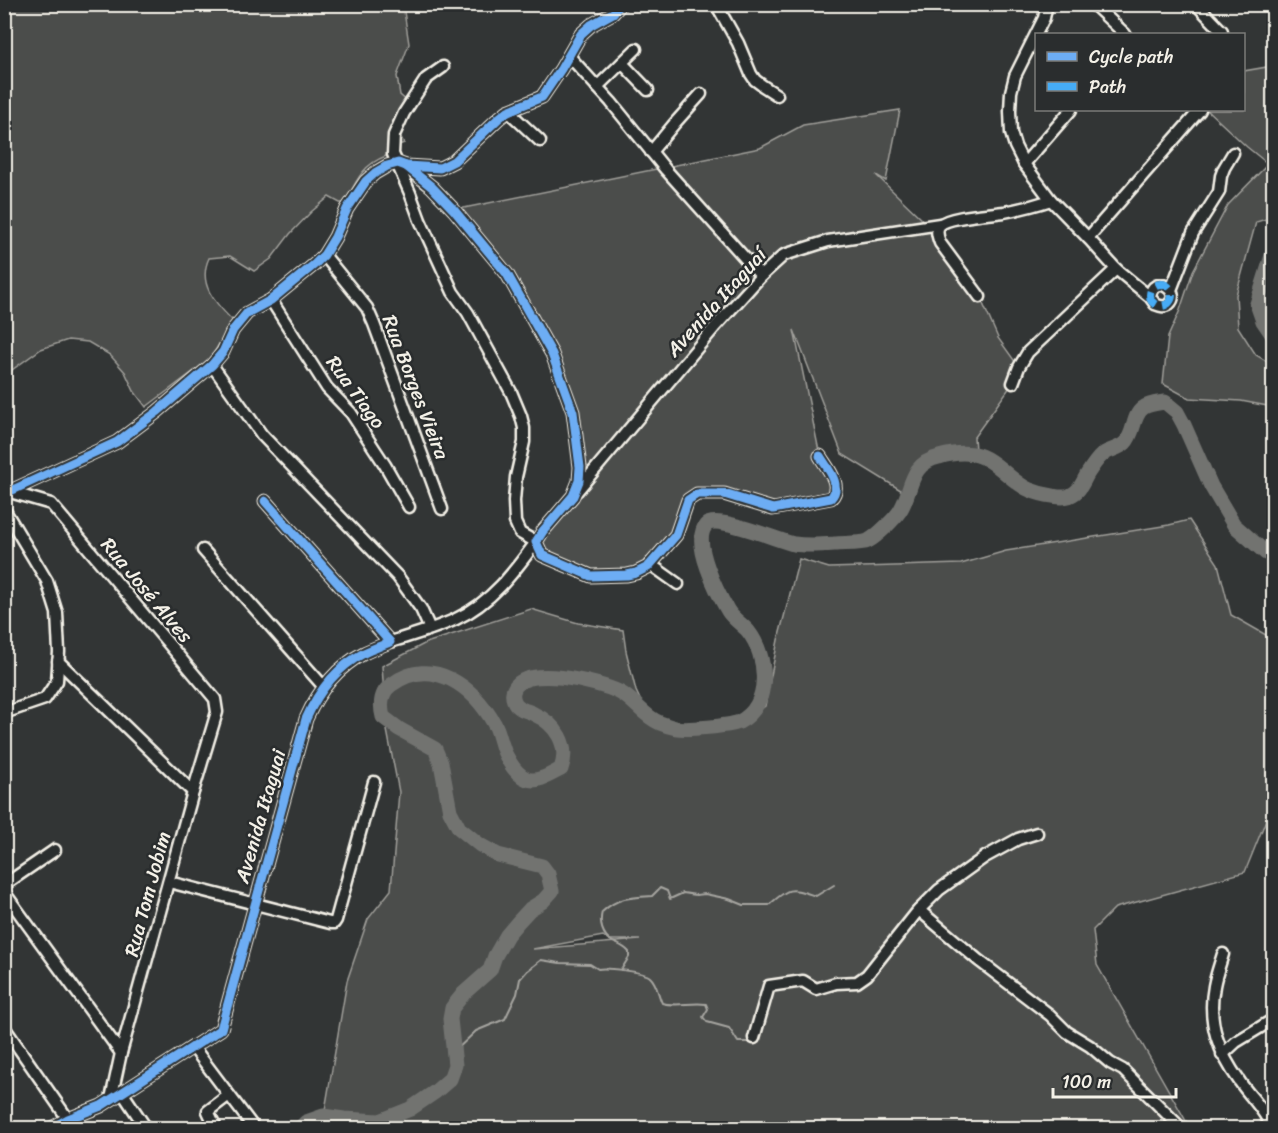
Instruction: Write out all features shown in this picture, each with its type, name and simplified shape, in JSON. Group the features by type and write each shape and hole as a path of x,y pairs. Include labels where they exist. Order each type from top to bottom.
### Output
{"street":[{"path":"7,493 117,442 157,412 212,365 223,352 232,330 247,313 271,300 324,255 347,209 366,181 375,173 387,166 440,168 454,161 508,111 542,97 581,33 613,13 621,4"},
{"path":"716,4 755,80 777,95"},
{"path":"1036,33 1044,18 1047,4"},
{"path":"1093,4 1124,33"},
{"path":"1196,4 1222,31"},
{"path":"1035,36 1015,76 1011,92 1011,133 1015,146 1024,164 1051,200 1116,269 1150,297 1155,304 1164,306 1171,300 1171,290 1193,233 1219,192 1221,176 1233,153"},
{"path":"597,87 636,49"},
{"path":"569,56 761,276"},
{"path":"622,63 648,90"},
{"path":"443,67 426,79 404,113 394,135 393,154 402,165 432,187 454,210 507,274 552,354 573,412 580,466 579,482 573,496"},
{"path":"651,152 701,94"},
{"path":"508,111 540,141"},
{"path":"1024,164 1070,111"},
{"path":"1088,238 1199,111"},
{"path":"402,165 420,220 453,292 468,313 511,392 521,416 524,442 516,477 514,501 516,522 520,533 536,542 542,555 591,576 636,573 648,567 676,535 688,500 697,494 724,494 773,509 831,498 836,486 820,456"},
{"name":"Avenida Itaguaí","path":"536,542 714,328 761,276 784,255 828,241 940,224 950,219 1004,212 1051,200"},
{"path":"940,224 937,229 940,243 980,297"},
{"name":"Rua Borges Vieira","path":"324,255 367,308 442,509"},
{"path":"1013,383 1028,352 1116,269"},
{"path":"1150,297 1151,292 1158,285 1168,286 1171,290"},
{"name":"Rua Tiago","path":"271,300 327,388 351,413 409,507"},
{"path":"212,365 262,435 398,577 421,609 430,629"},
{"name":"Rua José Alves","path":"7,493 51,504 215,699"},
{"path":"265,501 390,642 456,619 489,598 536,542"},
{"path":"4,509 47,581 57,613 58,661 57,681 45,699 4,714"},
{"path":"203,550 324,687"},
{"path":"650,564 678,584"},
{"name":"Avenida Itaguai","path":"52,1128 101,1106 221,1029 306,719 313,703 338,671 362,654 390,642"},
{"path":"58,661 193,792"},
{"name":"Rua Tom Jobim","path":"111,1099 193,792 217,712 215,699"},
{"path":"169,882 334,923 374,782"},
{"path":"754,1038 769,986 803,981 816,989 836,983 857,982 867,975 919,910 939,890 985,857 1018,839 1037,833"},
{"path":"4,885 55,850"},
{"path":"4,892 122,1053"},
{"path":"919,910 978,960 1041,1008 1067,1032 1123,1070 1181,1128"},
{"path":"1223,954 1212,999 1216,1039 1222,1055 1241,1084 1268,1117 1272,1128"},
{"path":"1222,1055 1236,1042 1274,1019"},
{"path":"4,1027 68,1119"},
{"path":"193,1047 254,1128"},
{"path":"122,1092 146,1128"},
{"path":"216,1128 208,1111 229,1095"}],"shaded area":[{"path":"5,5 403,5 409,44 397,76 400,95 408,102 393,122 404,143 389,149 386,156 365,169 345,203 329,197 311,212 271,259 254,271 230,256 209,258 205,276 207,285 214,300 233,321 210,359 146,407 134,391 125,372 110,355 88,342 68,340 41,349 12,370 5,390"},
{"path":"1273,66 1273,217 1256,222 1236,295 1238,327 1256,355 1273,365 1273,407 1241,401 1189,398 1163,384 1168,337 1193,271 1228,205 1268,164 1208,111 1245,111 1245,71"},
{"path":"900,110 886,181 876,175 926,223 980,297 998,338 1019,367 1013,383 974,437 975,450 934,455 922,464 912,497 842,454 794,330 820,456 834,479 831,498 773,509 697,494 676,535 636,573 591,576 542,555 543,531 573,496 580,467 573,412 552,354 507,274 454,210 760,148 803,125"},
{"path":"1189,520 1218,564 1231,615 1273,639 1273,811 1268,815 1245,872 1115,908 1093,930 1097,965 1190,1128 322,1128 347,981 368,919 391,890 399,792 386,725 382,666 426,643 531,609 578,623 623,630 636,691 645,710 679,727 746,720 765,706 778,640 799,559 829,568 961,564 1006,551","holes":["603,936 609,940 640,940 533,949"]}],"waterway":[{"path":"1274,249 1257,304 1263,321 1274,337"},
{"path":"300,1128 306,1122 323,1116 380,1121 410,1109 450,1079 455,1065 450,1019 452,1008 464,993 490,970 507,935 518,922 552,891 548,874 542,866 498,855 480,845 459,828 450,811 441,763 435,749 399,729 383,717 382,700 387,688 406,676 422,673 436,674 464,687 476,698 495,725 510,763 522,776 531,780 561,769 564,752 555,729 542,718 517,706 513,698 513,692 519,683 530,678 562,677 610,688 625,695 654,720 676,728 708,727 739,722 750,714 757,704 762,692 763,666 755,641 748,631 732,617 713,581 702,543 702,533 706,525 712,523 735,525 799,545 865,542 872,539 899,513 913,478 922,465 929,460 956,454 969,453 981,456 1023,487 1041,494 1067,497 1080,488 1101,456 1125,443 1139,411 1165,402 1177,412 1211,486 1234,525 1266,553 1274,554"},
{"path":"621,970 629,957 629,952 606,936 601,920 602,912 614,903 652,896 660,888 667,891 670,899 683,893 705,894 744,905 769,905 791,890 816,896 834,885"},
{"path":"453,1053 476,1031 505,1019 517,994 520,979 541,960 590,964 598,969 625,970 647,975 654,982 662,1003 706,1004 708,1009 703,1017 707,1022 729,1028 738,1042 753,1042"}],"marked path":[{"path":"1161,284 1169,287 1172,295 1169,303 1161,306 1153,303 1150,295 1153,287 1161,284"}],"cycle path":[{"path":"4,494 117,442 157,412 212,365 223,352 233,330 247,313 271,300 324,255 347,209 366,181 375,173 398,163 406,166 440,168 454,161 508,111 542,97 581,34 591,25 613,13 621,4"},
{"path":"406,166 432,187 454,210 507,274 552,354 573,412 580,467 579,481 573,496 536,542 542,555 591,576 636,573 648,567 676,535 688,500 697,494 724,494 773,509 831,498 835,482 820,456"},
{"path":"52,1128 101,1106 221,1029 306,719 316,699 345,665 364,653 390,642 265,501"}]}
